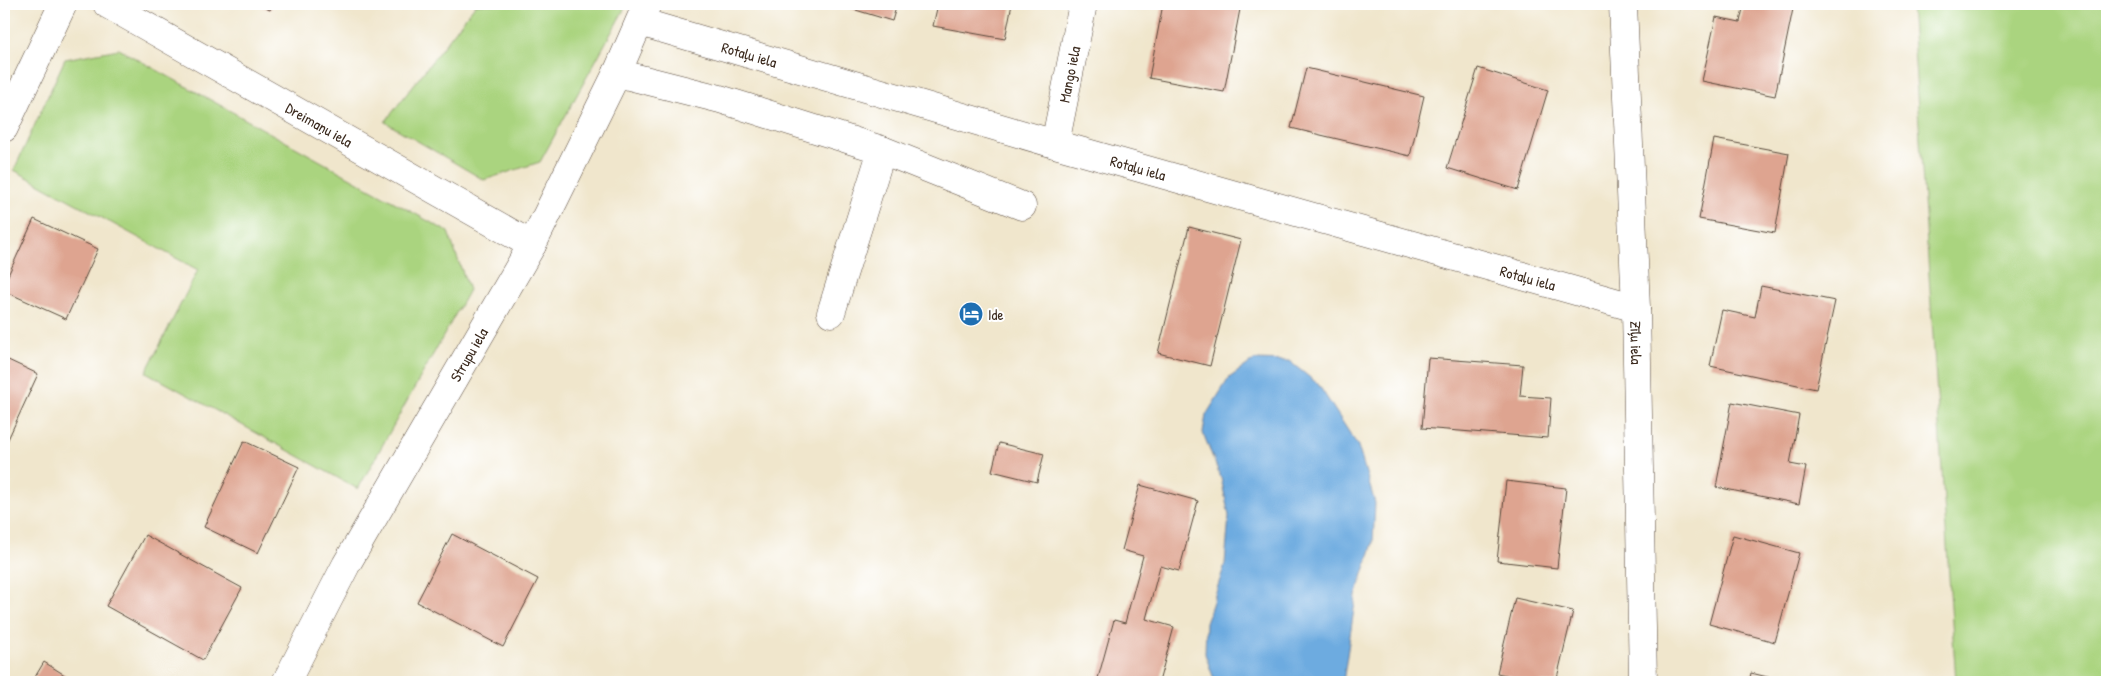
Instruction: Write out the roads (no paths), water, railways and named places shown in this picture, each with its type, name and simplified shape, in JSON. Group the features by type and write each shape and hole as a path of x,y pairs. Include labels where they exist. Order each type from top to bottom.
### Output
{"street":[{"path":"4,128 63,4"},
{"name":"Dreimaņu iela","path":"107,4 532,245"},
{"name":"Mango iela","path":"1055,144 1083,4"},
{"name":"Zīļu iela","path":"1623,4 1636,308 1643,682"},
{"name":"Strupu iela","path":"286,682 346,565 532,245 617,73 643,13"},
{"name":"Rotaļu iela","path":"643,13 1055,144 1636,308"},
{"path":"617,73 720,98 882,150 1022,206"},
{"path":"831,313 882,150"}],"water":[{"path":"1254,360 1289,361 1318,384 1358,446 1375,503 1373,543 1356,596 1343,682 1215,682 1205,654 1206,623 1225,564 1229,516 1221,478 1203,433 1206,415 1229,378"}],"place":[{"name":"Ide","path":"971,314"}]}
